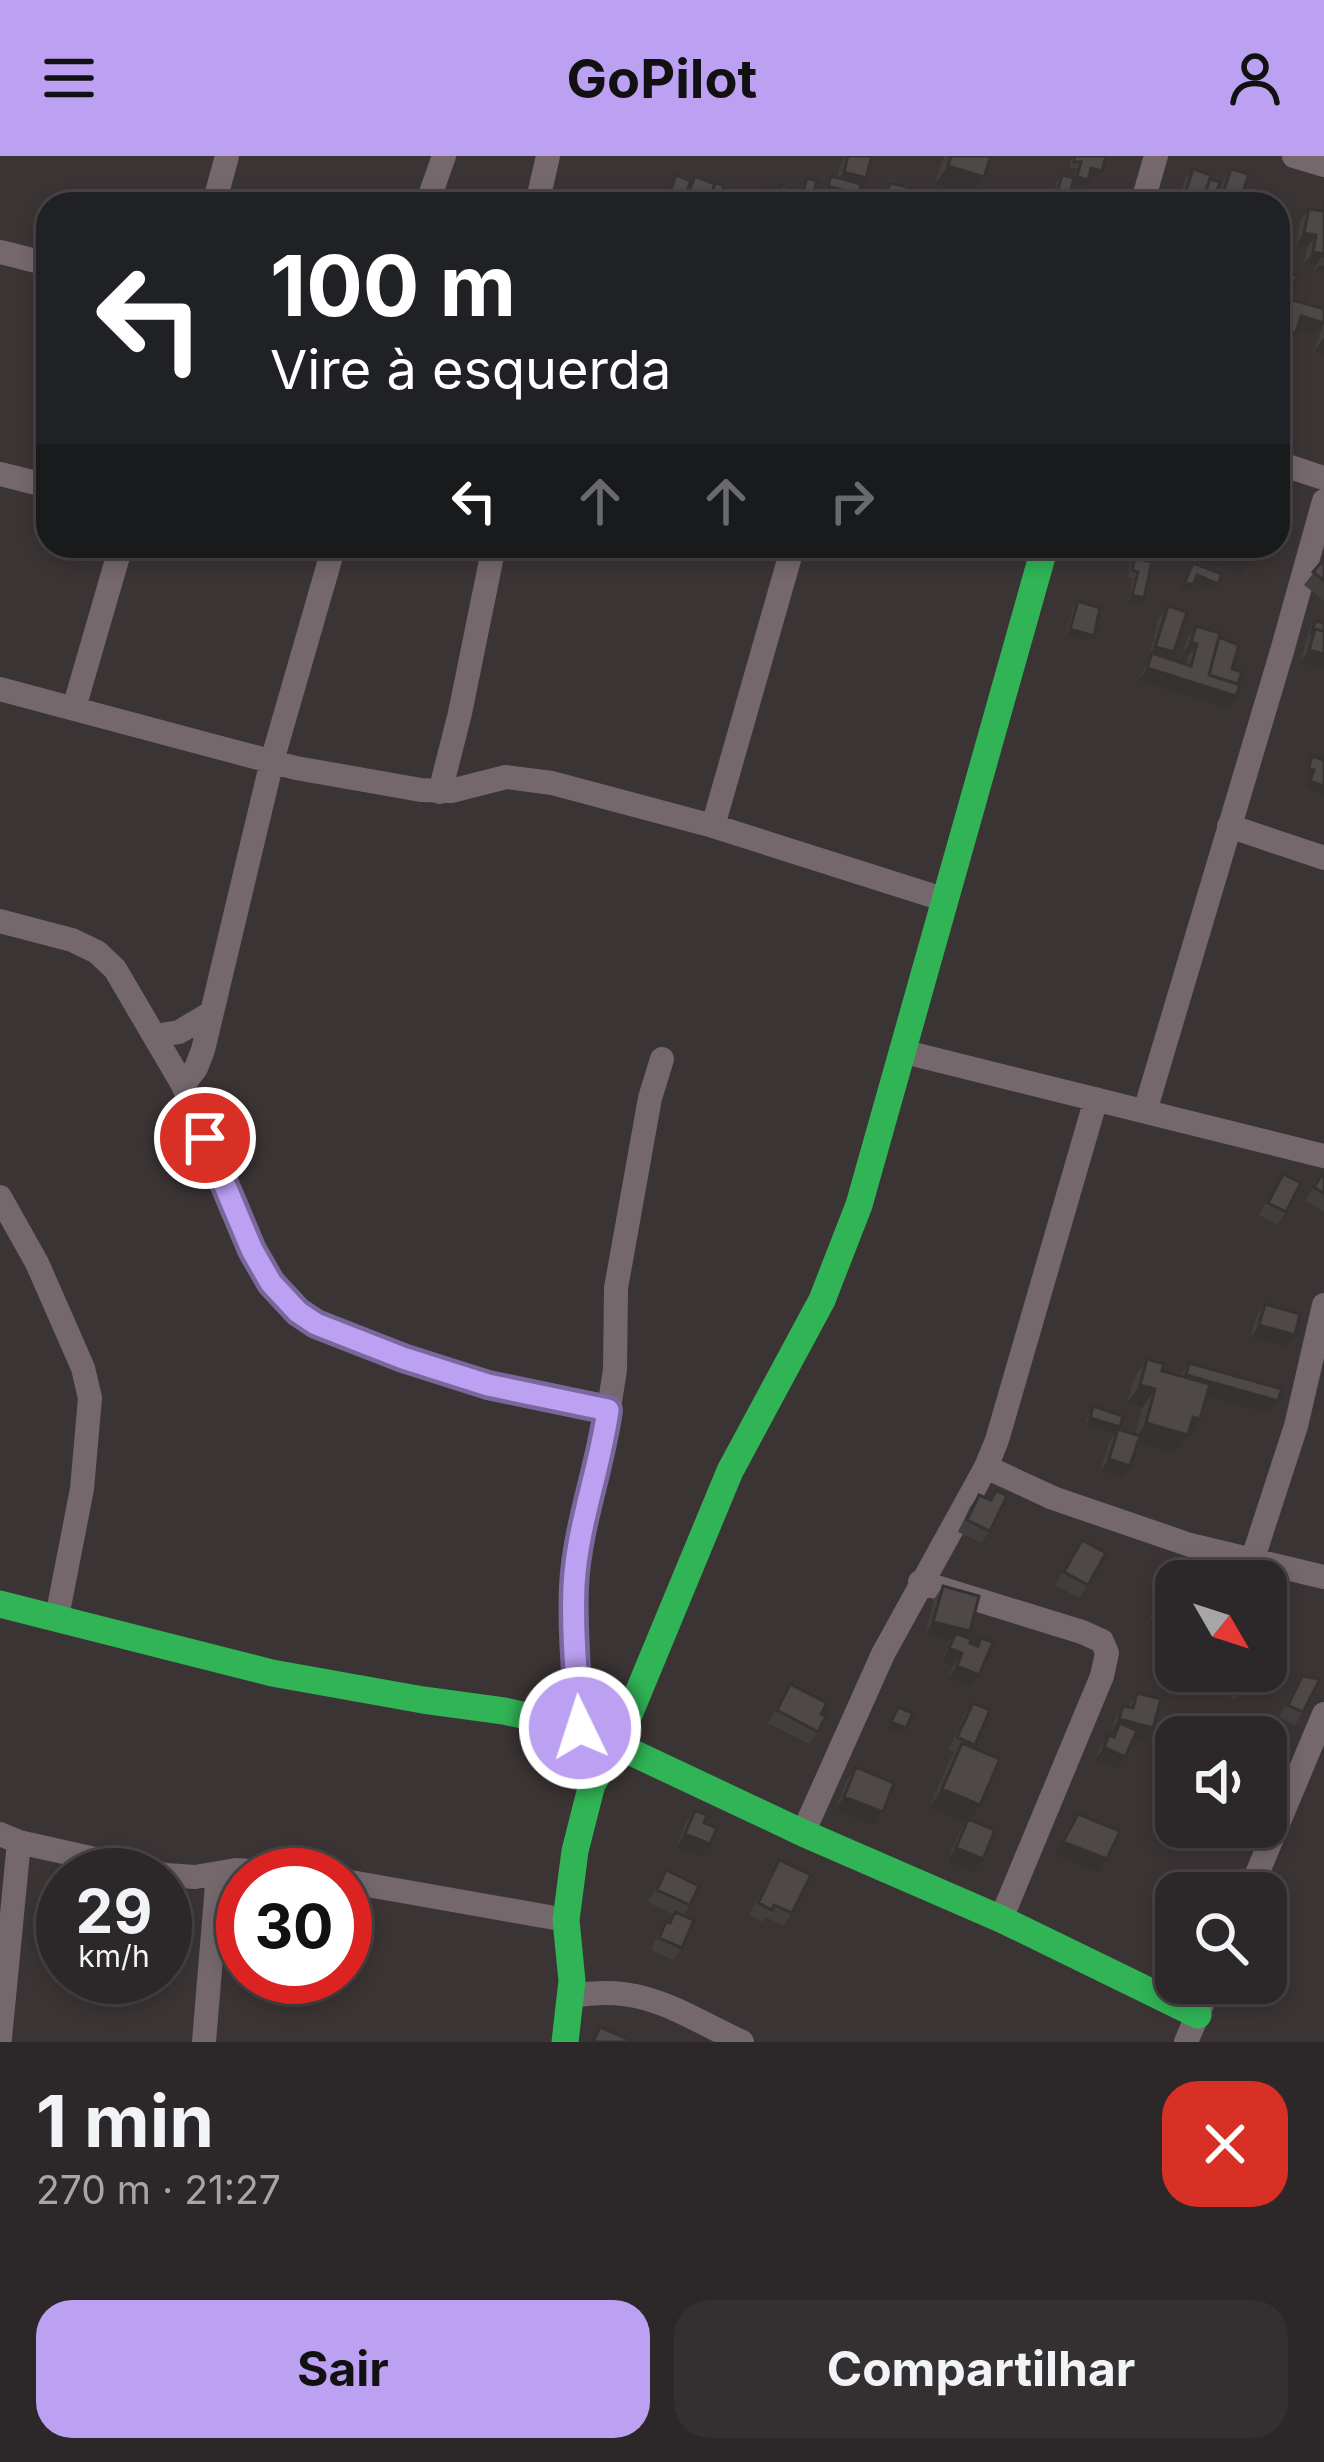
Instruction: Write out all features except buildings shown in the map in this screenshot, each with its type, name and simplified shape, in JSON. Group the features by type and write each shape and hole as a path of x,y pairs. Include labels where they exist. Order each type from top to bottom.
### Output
{"street":[{"path":"217,192 227,156"},
{"path":"432,192 444,156"},
{"path":"540,192 548,156"},
{"path":"1146,192 1156,156"},
{"path":"1294,156 1324,165"},
{"path":"0,252 36,261"},
{"path":"1290,467 1324,478"},
{"path":"0,474 36,483"},
{"path":"1144,1111 1324,501"},
{"path":"74,709 118,558"},
{"path":"183,1085 196,1068 272,761 331,558"},
{"path":"440,792 492,558"},
{"path":"713,826 790,558"},
{"path":"565,2042 573,1996 566,1920 588,1789 616,1746 730,1471 822,1300 859,1205 1042,558"},
{"path":"0,689 272,761 440,792 506,778 552,783 713,826 946,900"},
{"path":"1228,826 1324,858"},
{"path":"0,921 72,940 97,952 115,970 183,1085 252,1250 271,1283 298,1312 316,1324 403,1358 488,1385 608,1410"},
{"path":"155,1036 178,1032 211,1013"},
{"path":"902,1051 1324,1156"},
{"path":"580,1728 574,1583 615,1370 616,1288 650,1098 662,1059"},
{"path":"803,1833 883,1654 997,1440 1096,1099"},
{"path":"0,1198 37,1263 83,1368 90,1398 82,1489 57,1617"},
{"path":"1253,1558 1296,1426 1324,1305"},
{"path":"986,1467 1053,1498 1190,1545 1324,1577"},
{"path":"920,1582 1082,1632 1102,1641 1107,1653 1102,1676 1001,1919"},
{"path":"0,1604 272,1673 580,1728 1198,2014"},
{"path":"1258,1872 1324,1714"},
{"path":"0,2038 9,1838 166,1874 216,1873"},
{"path":"372,1886 566,1920"},
{"path":"204,2042 216,1897"},
{"path":"573,1996 600,1991 646,1998 742,2042"},
{"path":"1186,2042 1202,2004"}],"traffic: fast":[{"path":"565,2042 572,1981 566,1920 575,1851 592,1784 616,1746 730,1471 822,1300 859,1205 1042,558"},
{"path":"0,1604 272,1673 580,1728 1001,1919 1198,2015"}],"route":[{"path":"205,1138 252,1250 271,1283 298,1312 316,1324 403,1358 488,1385 608,1410 574,1583 580,1728"}]}
